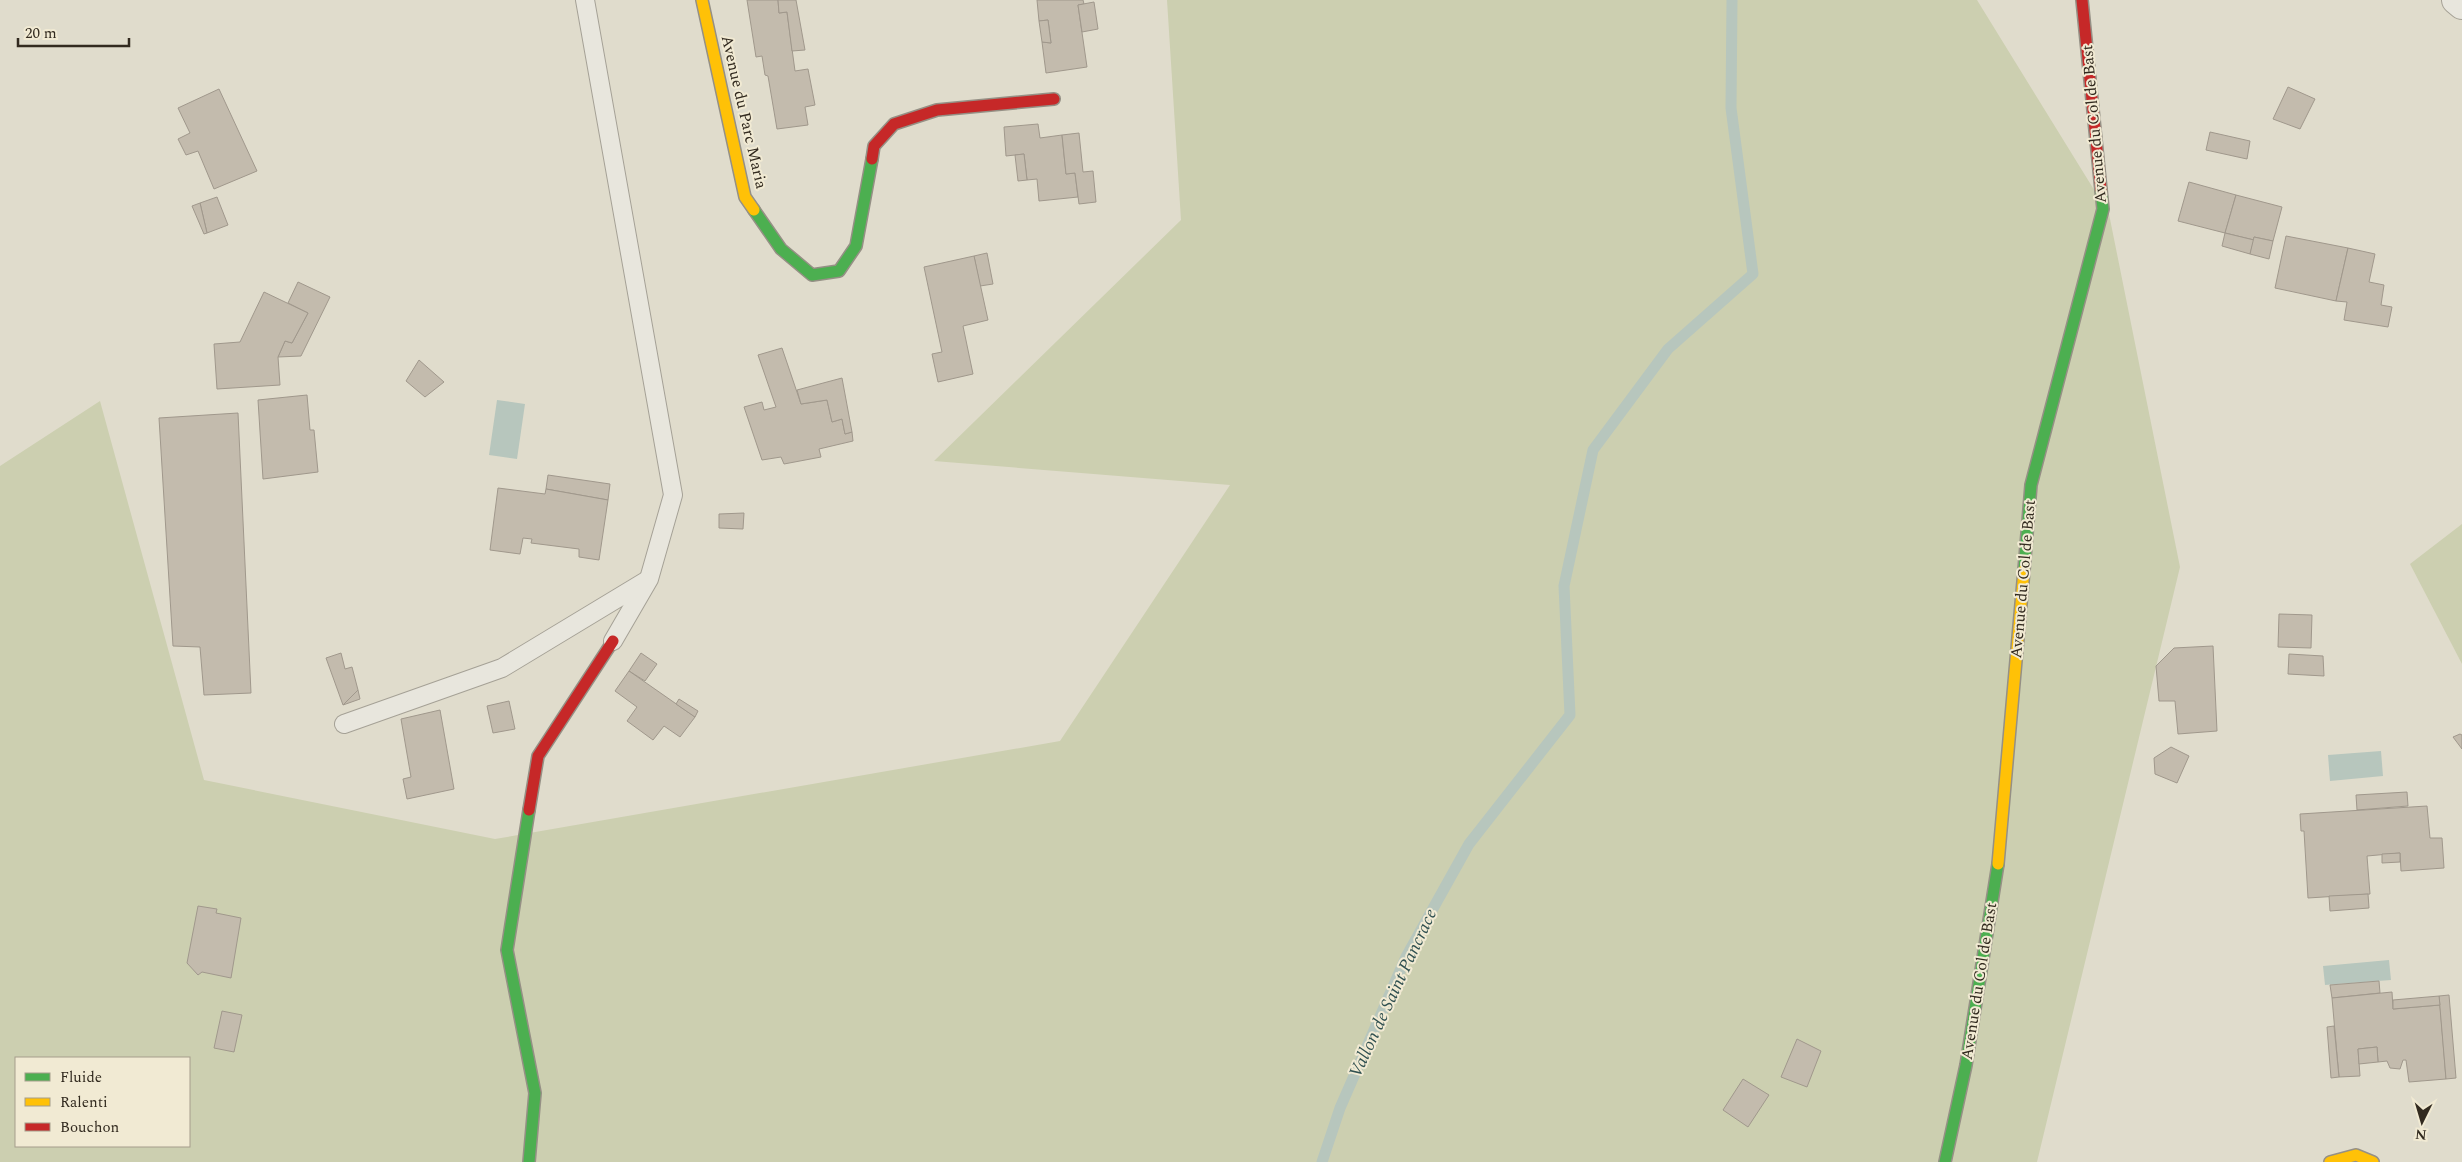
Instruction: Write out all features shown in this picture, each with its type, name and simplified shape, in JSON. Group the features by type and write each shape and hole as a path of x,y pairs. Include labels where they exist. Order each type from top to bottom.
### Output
{"street":[{"name":"Avenue du Parc Maria","path":"702,0 745,198 781,249 812,275 839,271 856,246 874,146 894,124 937,110 1054,99"},
{"name":"Avenue du Col de Bast","path":"1945,1162 1966,1065 2001,842 2031,485 2103,209 2082,0"},
{"path":"2456,0 2462,5"},
{"path":"529,1162 535,1093 507,950 538,756 613,641"},
{"path":"2330,1162 2356,1154 2373,1162"}],"lane":[{"path":"584,0 673,495 649,579 613,641"},
{"path":"344,724 502,668 649,579"}],"green space":[{"path":"1167,0 1977,0 2109,214 2180,567 2037,1162 0,1162 0,466 100,401 204,780 495,839 1060,741 1230,485 934,461 1181,220"},
{"path":"2462,524 2462,664 2410,564"}],"shaded area":[{"path":"497,400 525,404 517,459 489,455"},
{"path":"2381,751 2383,776 2330,781 2328,755"},
{"path":"2389,960 2391,980 2325,985 2323,966"}],"building":[{"path":"747,0 778,0 779,13 787,12 795,71 808,69 815,105 805,107 808,125 777,129 768,76 765,75 762,56 756,57"},
{"path":"778,0 796,0 805,50 792,51 787,12 779,13"},
{"path":"1037,0 1083,0 1084,4 1078,5 1087,67 1046,73 1042,42 1051,43 1048,20 1039,21"},
{"path":"1094,2 1098,29 1082,32 1078,5"},
{"path":"1048,20 1051,43 1042,42 1039,21"},
{"path":"2288,87 2315,99 2300,129 2273,119"},
{"path":"219,89 257,171 214,189 198,151 186,155 178,139 190,133 178,108"},
{"path":"1038,124 1040,138 1062,135 1066,174 1075,173 1078,197 1039,201 1037,179 1027,180 1024,154 1006,156 1004,127"},
{"path":"2210,132 2250,141 2247,159 2206,150"},
{"path":"1079,133 1083,172 1093,171 1096,202 1079,204 1075,173 1066,174 1062,135"},
{"path":"1024,154 1027,180 1018,181 1015,155"},
{"path":"2189,182 2236,195 2225,233 2178,221"},
{"path":"2236,195 2282,207 2273,241 2254,237 2254,240 2225,233"},
{"path":"217,197 228,225 207,233 200,203"},
{"path":"200,203 207,233 204,234 192,206"},
{"path":"2225,233 2254,240 2250,254 2222,246"},
{"path":"2286,236 2348,248 2336,301 2275,288"},
{"path":"2254,237 2273,241 2269,259 2250,254"},
{"path":"2348,248 2375,254 2369,282 2384,285 2381,305 2392,307 2388,327 2344,320 2347,302 2336,301"},
{"path":"987,253 993,284 980,286 974,256"},
{"path":"974,256 988,320 963,326 973,374 938,382 932,354 942,352 924,267"},
{"path":"298,282 330,297 301,356 278,357 285,341 292,343 308,313 288,303"},
{"path":"264,292 308,313 292,343 285,341 278,357 280,385 217,389 214,344 240,342"},
{"path":"782,348 801,404 827,400 832,422 842,419 845,434 852,432 853,441 819,449 821,457 784,464 781,457 762,460 744,407 762,402 764,410 776,407 758,355"},
{"path":"419,360 444,382 425,397 406,381"},
{"path":"842,378 852,432 845,434 842,419 832,422 827,400 801,404 797,390"},
{"path":"307,395 310,430 314,430 318,472 263,479 258,400"},
{"path":"238,413 251,693 204,695 200,647 173,646 159,418"},
{"path":"548,475 610,484 608,500 546,489"},
{"path":"498,488 545,494 546,489 608,500 599,560 579,557 579,549 531,543 532,539 523,538 520,554 490,550"},
{"path":"744,513 743,529 719,528 719,514"},
{"path":"2279,614 2312,615 2311,648 2278,647"},
{"path":"2213,646 2217,731 2178,734 2175,701 2159,701 2156,666 2174,648"},
{"path":"341,653 345,669 352,667 358,690 343,705 326,658"},
{"path":"641,653 657,664 645,681 629,671"},
{"path":"2289,654 2323,656 2324,676 2288,674"},
{"path":"629,671 695,717 680,737 664,726 653,740 627,721 637,707 615,691"},
{"path":"358,690 360,699 343,705"},
{"path":"679,699 698,711 695,717 676,704"},
{"path":"509,701 515,729 493,733 487,706"},
{"path":"440,710 454,789 407,799 403,779 411,777 401,719"},
{"path":"2462,735 2462,749 2453,737"},
{"path":"2171,747 2189,756 2177,783 2155,774 2154,758"},
{"path":"2407,792 2408,806 2357,810 2356,795"},
{"path":"2427,806 2430,838 2442,838 2444,868 2401,871 2400,853 2367,856 2370,894 2308,898 2304,831 2301,831 2300,814"},
{"path":"2400,853 2400,862 2382,863 2382,854"},
{"path":"2368,894 2369,908 2330,911 2329,896"},
{"path":"198,906 217,909 216,913 241,918 231,978 202,972 198,975 187,963"},
{"path":"2379,981 2380,993 2332,998 2330,985"},
{"path":"2392,992 2393,1009 2440,1005 2446,1079 2409,1082 2406,1060 2403,1060 2400,1069 2390,1068 2387,1061 2378,1062 2377,1047 2358,1049 2360,1076 2339,1077 2332,998"},
{"path":"2449,995 2456,1078 2446,1079 2439,996"},
{"path":"2439,996 2440,1005 2393,1009 2393,1000"},
{"path":"222,1011 242,1015 234,1052 214,1048"},
{"path":"2334,1026 2339,1077 2331,1078 2327,1027"},
{"path":"1797,1039 1821,1051 1807,1087 1781,1077"},
{"path":"2377,1047 2378,1062 2359,1064 2358,1049"},
{"path":"1743,1079 1769,1095 1748,1127 1723,1110"}],"waterway":[{"name":"Vallon de Saint Pancrace","path":"1322,1162 1340,1108 1406,957 1469,844 1570,715 1564,586 1593,450 1668,349 1753,274 1731,108 1732,0"}],"traffic: fast":[{"path":"754,210 781,249 812,275 839,271 856,246 872,159"},
{"path":"2024,570 2031,485 2103,209 2101,190"},
{"path":"529,810 507,950 535,1093 529,1162"},
{"path":"1945,1162 1966,1065 1998,864"}],"traffic: slow":[{"path":"702,0 745,197 754,210"},
{"path":"1998,864 2024,570"},
{"path":"2330,1162 2356,1155 2373,1162"}],"traffic: jam":[{"path":"2082,0 2101,190"},
{"path":"872,159 874,146 894,124 937,110 1054,99"},
{"path":"529,810 538,756 613,641"}]}
